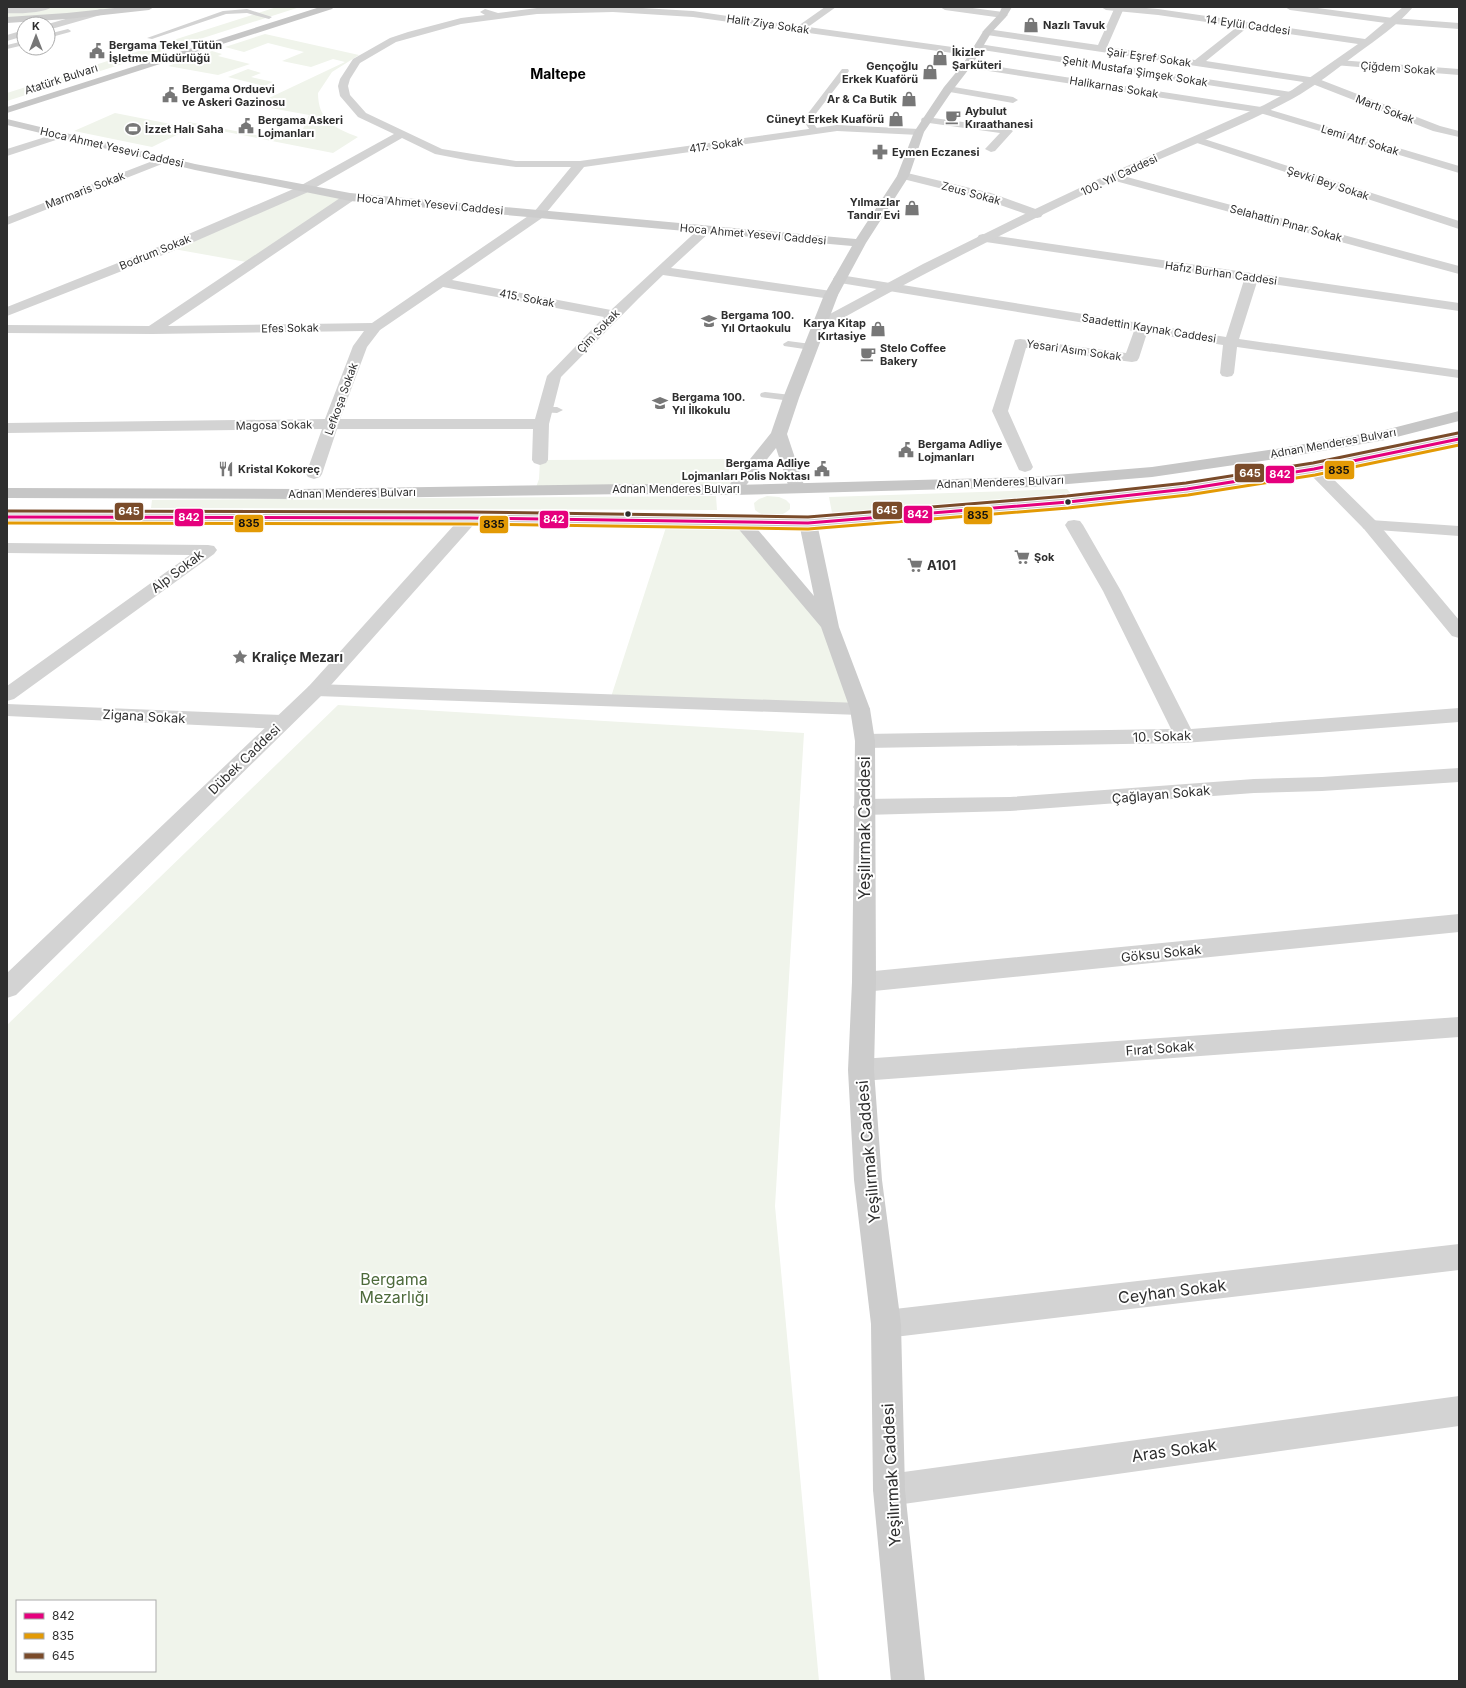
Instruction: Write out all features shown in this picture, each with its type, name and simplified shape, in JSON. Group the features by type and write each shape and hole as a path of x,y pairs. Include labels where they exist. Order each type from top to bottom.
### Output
{"main road":[{"path":"7,20 149,7"},
{"name":"Atatürk Bulvarı","path":"7,101 300,7"},
{"name":"Atatürk Bulvarı","path":"7,110 329,7"},
{"path":"742,522 733,490 779,434 790,398 831,295 860,243 903,176 919,132 926,120 967,65 988,32 1005,11"},
{"name":"Hoca Ahmet Yesevi Caddesi","path":"7,122 58,136 163,160 302,190 350,197 860,243"},
{"name":"Adnan Menderes Bulvarı","path":"7,493 301,494 605,489 733,490 1032,482 1152,472 1276,454 1385,435 1459,416"},
{"path":"779,434 808,523"},
{"name":"Adnan Menderes Bulvarı","path":"7,517 470,518 808,523 1068,502 1187,489 1314,469 1459,439"},
{"name":"Yeşilırmak Caddesi","path":"742,522 830,627"},
{"name":"Yeşilırmak Caddesi","path":"808,523 830,627 860,709 865,741 864,982 861,1070 868,1180 886,1324 889,1490 908,1681"}],"street":[{"path":"7,10 16,11 47,7"},
{"path":"674,7 693,14"},
{"path":"799,29 831,7"},
{"path":"945,7 1005,11"},
{"name":"14 Eylül Caddesi","path":"1106,7 1158,10 1245,25 1366,42"},
{"path":"1290,7 1393,21 1459,26"},
{"name":"100. Yıl Caddesi","path":"820,325 889,286 983,238 1037,214 1112,177 1198,140 1291,95 1366,42 1408,7"},
{"path":"1101,50 1119,8"},
{"name":"Halit Ziya Sokak","path":"472,9 498,16 565,9 613,9 693,14 799,29 976,50"},
{"path":"56,25 101,12"},
{"name":"417. Sokak","path":"498,16 461,21 394,40 356,61 345,79 344,86 346,96 362,115 439,152 516,164 580,164 837,128 919,132"},
{"path":"1196,64 1245,25"},
{"name":"Şair Eşref Sokak","path":"988,32 1101,50 1312,80"},
{"name":"Şehit Mustafa Şimşek Sokak","path":"976,50 1291,95"},
{"name":"Çiğdem Sokak","path":"1338,63 1459,72"},
{"name":"Halikarnas Sokak","path":"967,65 1261,110"},
{"name":"Martı Sokak","path":"1312,80 1437,130 1459,134"},
{"path":"948,89 1013,100"},
{"name":"Lemi Atıf Sokak","path":"1261,110 1459,170"},
{"path":"926,120 1008,131 992,149"},
{"name":"Bodrum Sokak","path":"7,312 168,248 302,190 402,134"},
{"path":"7,153 58,136"},
{"name":"Şevki Bey Sokak","path":"1198,140 1459,225"},
{"name":"Marmaris Sokak","path":"7,220 163,160"},
{"path":"375,327 538,215 580,164"},
{"name":"Zeus Sokak","path":"903,176 987,196 1037,214"},
{"name":"Selahattin Pınar Sokak","path":"1112,177 1459,270"},
{"path":"152,330 350,197"},
{"name":"Çim Sokak","path":"540,460 554,376 613,315 638,296 706,229"},
{"name":"Hafız Burhan Caddesi","path":"983,238 1459,307"},
{"path":"661,272 831,295"},
{"path":"1227,373 1231,342 1251,278"},
{"name":"Saadettin Kaynak Caddesi","path":"840,279 1231,342 1459,374"},
{"name":"415. Sokak","path":"440,282 613,315"},
{"name":"Efes Sokak","path":"7,329 152,330 375,327"},
{"name":"Lefkoşa Sokak","path":"314,474 360,346 375,327"},
{"name":"Yesari Asım Sokak","path":"1025,467 1000,411 1020,343 1132,358 1142,327"},
{"name":"Magosa Sokak","path":"7,428 331,424 548,414"},
{"path":"1314,469 1370,525 1459,632"},
{"name":"Dübek Caddesi","path":"7,988 316,690 470,518"},
{"path":"1074,525 1112,591 1184,736"},
{"path":"1370,525 1459,531"},
{"name":"Alp Sokak","path":"7,548 208,550 7,695"},
{"path":"316,690 860,709"},
{"name":"Zigana Sokak","path":"7,710 282,722"},
{"name":"10. Sokak","path":"865,741 1184,736 1459,715"},
{"name":"Çağlayan Sokak","path":"864,807 1010,804 1254,786 1322,784 1459,775"},
{"name":"Göksu Sokak","path":"864,982 1459,923"},
{"name":"Fırat Sokak","path":"861,1070 1459,1027"},
{"name":"Ceyhan Sokak","path":"886,1324 1459,1258"},
{"name":"Aras Sokak","path":"889,1490 1459,1411"}],"lane":[{"path":"150,38 225,12 247,11 269,17"},
{"path":"56,34 68,31"},
{"path":"815,132 809,124 810,116 845,71"},
{"path":"788,344 811,347"},
{"path":"765,395 790,398"}],"green space":[{"path":"47,7 149,7 51,16 16,16 16,19 7,20 7,10"},
{"path":"277,7 300,7 7,101 7,93"},
{"path":"265,34 359,55 332,72 318,93 321,110 329,122 335,127 358,137 333,153 186,124 189,122 281,140 303,129 309,115 254,105 345,62 333,59 311,67 282,61 304,52 268,43 244,52 225,47"},
{"path":"212,51 222,54 218,56 250,64 218,75 168,66"},
{"path":"248,69 261,73 251,77 273,82 264,86 228,77"},
{"name":"İzzet Halı Saha","path":"115,113 191,128 152,147 74,131"},
{"path":"302,190 350,197 252,263 168,248"},
{"path":"729,459 729,472 733,490 535,490 539,479 540,460"},
{"path":"1067,489 1073,496 832,513 829,497"},
{"path":"716,496 717,510 151,508 152,500"},
{"path":"767,496 779,497 786,500 790,504 790,509 777,516 767,516 759,513 755,510 754,503"},
{"path":"668,521 742,522 830,627 860,709 610,700"},
{"name":"Bergama Mezarlığı","path":"338,705 804,733 775,1206 819,1681 7,1681 7,1025"}],"transit line":[{"name":"645","path":"7,511 470,512 808,517 1067,496 1186,483 1313,463 1458,433"},
{"name":"842","path":"7,517 470,518 808,523 1068,502 1187,489 1314,469 1459,439"},
{"name":"835","path":"7,523 470,524 808,529 1068,508 1188,495 1315,475 1459,445"}],"place":[{"name":"Nazlı Tavuk","path":"1031,25"},
{"name":"Bergama Tekel Tütün İşletme Müdürlüğü","path":"97,51"},
{"name":"İkizler Şarküteri","path":"940,58"},
{"name":"Gençoğlu Erkek Kuaförü","path":"930,72"},
{"name":"Bergama Orduevi ve Askeri Gazinosu","path":"170,95"},
{"name":"Ar & Ca Butik","path":"909,99"},
{"name":"Aybulut Kıraathanesi","path":"953,117"},
{"name":"Cüneyt Erkek Kuaförü","path":"896,119"},
{"name":"Bergama Askeri Lojmanları","path":"246,126"},
{"name":"İzzet Halı Saha","path":"133,129"},
{"name":"Eymen Eczanesi","path":"880,152"},
{"name":"Yılmazlar Tandır Evi","path":"912,208"},
{"name":"Bergama 100. Yıl Ortaokulu","path":"709,321"},
{"name":"Karya Kitap Kırtasiye","path":"878,329"},
{"name":"Stelo Coffee Bakery","path":"868,354"},
{"name":"Bergama 100. Yıl İlkokulu","path":"660,403"},
{"name":"Bergama Adliye Lojmanları","path":"906,450"},
{"name":"Kristal Kokoreç","path":"226,469"},
{"name":"Bergama Adliye Lojmanları Polis Noktası","path":"822,469"},
{"name":"Şok","path":"1022,557"},
{"name":"A101","path":"915,565"},
{"name":"Kraliçe Mezarı","path":"240,657"}],"district":[{"name":"Maltepe","path":"558,74"}]}
